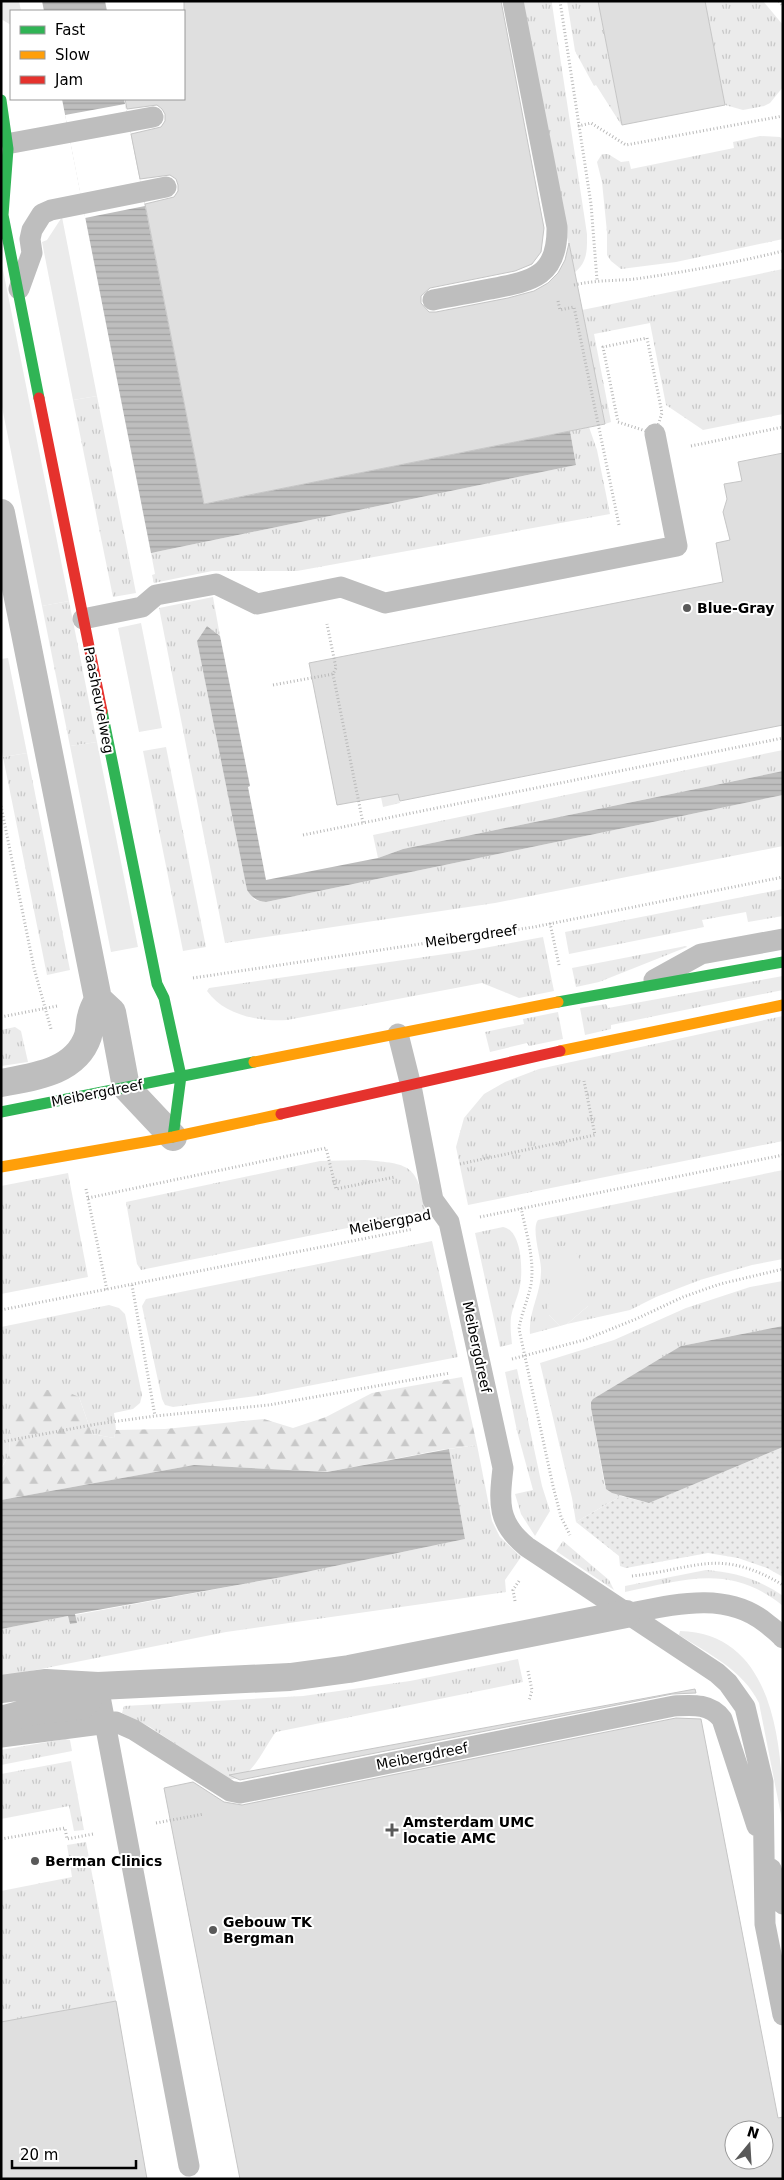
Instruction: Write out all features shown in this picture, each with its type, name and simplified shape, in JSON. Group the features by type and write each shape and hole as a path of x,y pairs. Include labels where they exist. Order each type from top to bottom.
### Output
{"main road":[{"name":"Paasheuvelweg","path":"1,100 8,167 2,202 83,619 157,984 164,998 181,1076 173,1137"},
{"name":"Meibergdreef","path":"1,1112 642,986 783,962"},
{"path":"1,1167 78,1152 173,1137 411,1086 554,1052 783,1005"}],"street":[{"path":"1,514 98,998 91,1016 88,1035 77,1055 60,1069 1,1083"},
{"path":"98,998 112,1012 126,1087 173,1137"},
{"path":"1,1689 46,1683 98,1686 290,1677 349,1669 626,1614"},
{"path":"1,1720 34,1711 82,1705 98,1686"}],"lane":[{"path":"433,300 525,283 539,275 546,268 553,256 557,242 557,227 513,1"},
{"path":"5,145 153,117"},
{"path":"19,289 32,253 30,239 36,222 42,214 60,208 166,187"},
{"path":"83,619 142,607 156,595 216,584 257,604 341,587 385,603 677,546 657,443"},
{"path":"642,986 701,954 783,939"},
{"name":"Meibergdreef","path":"398,1034 411,1086 433,1200 449,1222 503,1468 500,1500 502,1515 517,1539 716,1673 739,1696 750,1719 763,1782 766,1924 783,2015"},
{"path":"626,1614 664,1607 712,1602 730,1604 757,1615 783,1638"},
{"path":"98,1686 188,2166"},
{"name":"Meibergdreef","path":"1,1737 116,1722 125,1725 230,1791 240,1792 674,1706 706,1706 718,1713 722,1719 783,1904"}],"path":[{"path":"560,1 591,204 597,280 618,281 664,274 783,251"},
{"path":"779,1 783,6"},
{"path":"578,126 591,123 626,145 783,116"},
{"path":"557,295 560,310 574,307 625,556"},
{"path":"657,443 662,413 647,338 603,347 618,422 657,443 783,428"},
{"path":"320,592 336,668 333,674 363,823"},
{"path":"273,685 333,674"},
{"path":"303,835 783,738"},
{"path":"1,806 34,968 46,1008 1,1017"},
{"name":"Meibergdreef","path":"157,984 534,926 783,877"},
{"path":"78,1152 107,1290"},
{"name":"Meibergpad","path":"1,1310 783,1155"},
{"path":"521,1208 532,1262 531,1284 519,1329 523,1356 561,1518 570,1536"},
{"path":"1,1442 57,1430 155,1416 269,1405 481,1367 584,1340 684,1297 720,1284 783,1269"},
{"path":"132,1285 155,1416"},
{"path":"1,1839 65,1828"}],"green space":[{"path":"1,1 19,1 21,10 10,10 10,24 1,19"},
{"path":"521,1 552,1 587,234 587,250 584,260 579,269 574,273"},
{"path":"567,1 598,1 622,126 596,85 594,86 575,51"},
{"path":"705,1 763,1 783,25 783,87 770,103 743,110 725,105"},
{"path":"760,136 780,137 783,140 783,239 676,262 621,269 611,261 607,255 607,232 602,182 597,162 602,154 608,154 621,162 629,161 631,169 734,148 733,142"},
{"path":"62,217 97,396 73,400 42,242 47,240"},
{"path":"1,260 69,601 42,606 1,402"},
{"path":"783,269 783,414 703,430 666,405 650,323 594,334 611,422 605,424 582,310"},
{"path":"97,396 136,593 113,597 73,400"},
{"path":"589,427 597,450 610,514 297,571 212,571 154,583 152,575 155,574 151,553 576,465 570,431"},
{"path":"213,597 220,636 207,626 197,641 247,890 255,900 266,902 783,795 783,846 495,903 225,943 159,608"},
{"path":"69,601 97,742 70,746 42,606"},
{"path":"141,623 162,728 139,732 118,628"},
{"path":"8,658 27,753 3,757 1,747 1,659"},
{"path":"97,742 138,947 111,952 70,746"},
{"path":"166,747 206,947 183,951 143,751"},
{"path":"389,748 400,803 383,807 372,752"},
{"path":"783,750 783,771 403,849 378,858 373,835"},
{"path":"27,753 70,970 47,975 3,757"},
{"path":"783,889 783,916 748,922 746,912 702,920 704,927 569,954 565,932"},
{"path":"543,937 554,991 519,998 482,983 287,1020 265,1020 232,1011 214,999 207,991 209,988 473,950"},
{"path":"686,946 599,982 576,987 572,968"},
{"path":"783,976 783,990 611,1025 611,1029 585,1035 580,1008 606,1004 608,1008"},
{"path":"558,1012 563,1039 529,1046 527,1043 490,1052 485,1032 524,1024 523,1019"},
{"path":"783,1016 783,1141 468,1205 456,1147 464,1118 484,1094 505,1082 539,1069"},
{"path":"15,1027 21,1031 28,1062 1,1066 1,1030"},
{"path":"365,1160 392,1163 409,1170 419,1184 426,1212 141,1270 137,1264 126,1202 320,1161"},
{"path":"783,1170 783,1259 752,1265 700,1280 656,1297 630,1310 567,1324 588,1306 549,1315 560,1326 530,1334 531,1318 541,1277 536,1229 538,1220"},
{"path":"68,1173 88,1277 1,1294 1,1186"},
{"path":"503,1227 514,1235 518,1243 521,1279 511,1317 512,1344 500,1347 475,1233"},
{"path":"432,1241 458,1357 256,1396 173,1407 165,1405 162,1399 142,1306 146,1299"},
{"path":"572,1245 585,1269 588,1306 567,1324 560,1326 549,1315 547,1305 554,1247"},
{"path":"783,1281 783,1326 681,1346 591,1408 605,1487 621,1496 576,1522 540,1363 614,1340 686,1308 750,1287"},
{"path":"109,1305 119,1308 125,1314 142,1395 140,1403 133,1409 114,1413 116,1430 114,1438 92,1434 79,1397 10,1430 9,1455 1,1468 1,1327"},
{"path":"517,1369 542,1486 550,1511 535,1536 521,1514 515,1494 533,1490 517,1431 505,1372"},
{"path":"462,1377 477,1445 440,1450 327,1472 194,1465 1,1500 1,1469 9,1455 10,1430 16,1415 27,1400 45,1390 63,1390 79,1397 92,1434 114,1438 116,1430 165,1429 264,1419 293,1428 326,1417 372,1393"},
{"path":"477,1445 492,1521 500,1537 521,1557 505,1580 506,1592 226,1632 1,1677 1,1629 68,1616 70,1624 76,1623 75,1615 282,1577 465,1539 449,1449"},
{"path":"783,1447 783,1577 767,1568 738,1558 708,1553 626,1568 620,1566 619,1556 576,1522 621,1496 649,1503"},
{"path":"563,1541 609,1580 614,1590 556,1551"},
{"path":"706,1570 736,1575 765,1585 783,1596 783,1606 744,1584 707,1578 668,1583 625,1592 625,1586"},
{"path":"680,1631 712,1637 737,1652 755,1674 768,1701 776,1732 781,1764 783,1825 759,1703 752,1691 735,1672 679,1635"},
{"path":"518,1659 523,1682 276,1732 250,1770 236,1778 228,1779 150,1727 122,1713 124,1706 303,1696 410,1681"},
{"path":"65,1739 70,1740 72,1751 1,1765 1,1750"},
{"path":"71,1761 84,1830 74,1831 69,1806 1,1819 1,1774"},
{"path":"86,1842 116,2001 1,2022 1,1891 72,1877 67,1845"}],"shaded area":[{"path":"42,1 105,1 107,10 44,10"},
{"path":"62,100 124,100 204,504 570,431 576,465 151,553"},
{"path":"207,626 220,636 250,786 248,787 266,880 378,858 403,849 783,771 783,795 266,902 260,901 247,890 197,641"},
{"path":"783,1326 783,1447 649,1503 612,1493 606,1489 591,1408 593,1399 681,1346"},
{"path":"449,1449 465,1539 282,1577 75,1614 77,1623 70,1624 68,1616 1,1629 1,1500 194,1465 327,1472"}],"pier":[{"path":"125,104 145,206 85,218 65,115"}],"building":[{"path":"184,1 501,1 544,228 541,252 532,264 515,271 430,288 421,296 421,303 429,312 436,312 534,291 548,283 558,273 565,260 569,243 605,424 204,504 145,204 174,197 178,191 178,185 176,179 170,175 140,179 131,134 161,127 165,121 165,114 157,105 127,109 125,100 185,100"},
{"path":"598,1 705,1 725,105 622,125"},
{"name":"Blue-Gray","path":"783,453 783,725 400,801 398,794 337,805 309,663 723,582 716,543 730,540 723,512 727,499 724,484 742,481 738,462"},
{"path":"695,1689 696,1693 672,1694 240,1780 229,1775"},
{"name":"Amsterdam UMC locatie AMC","path":"676,1718 701,1719 778,2118 783,2117 783,2179 240,2179 164,1788 193,1782 224,1802 242,1805"},
{"path":"116,2001 147,2179 1,2179 1,2022"}],"traffic: fast":[{"path":"1,100 8,149 3,215 39,398"},
{"path":"102,711 157,984 164,998 181,1076 173,1137"},
{"path":"558,1002 783,962"},
{"path":"1,1112 254,1062"}],"traffic: slow":[{"path":"254,1062 558,1002"},
{"path":"560,1051 783,1005"},
{"path":"1,1167 173,1137 281,1114"}],"traffic: jam":[{"path":"39,398 102,711"},
{"path":"281,1114 560,1051"}],"place":[{"name":"Blue-Gray","path":"687,608"},
{"name":"Amsterdam UMC locatie AMC","path":"392,1830"},
{"name":"Berman Clinics","path":"35,1861"},
{"name":"Gebouw TK Bergman","path":"213,1930"}]}
